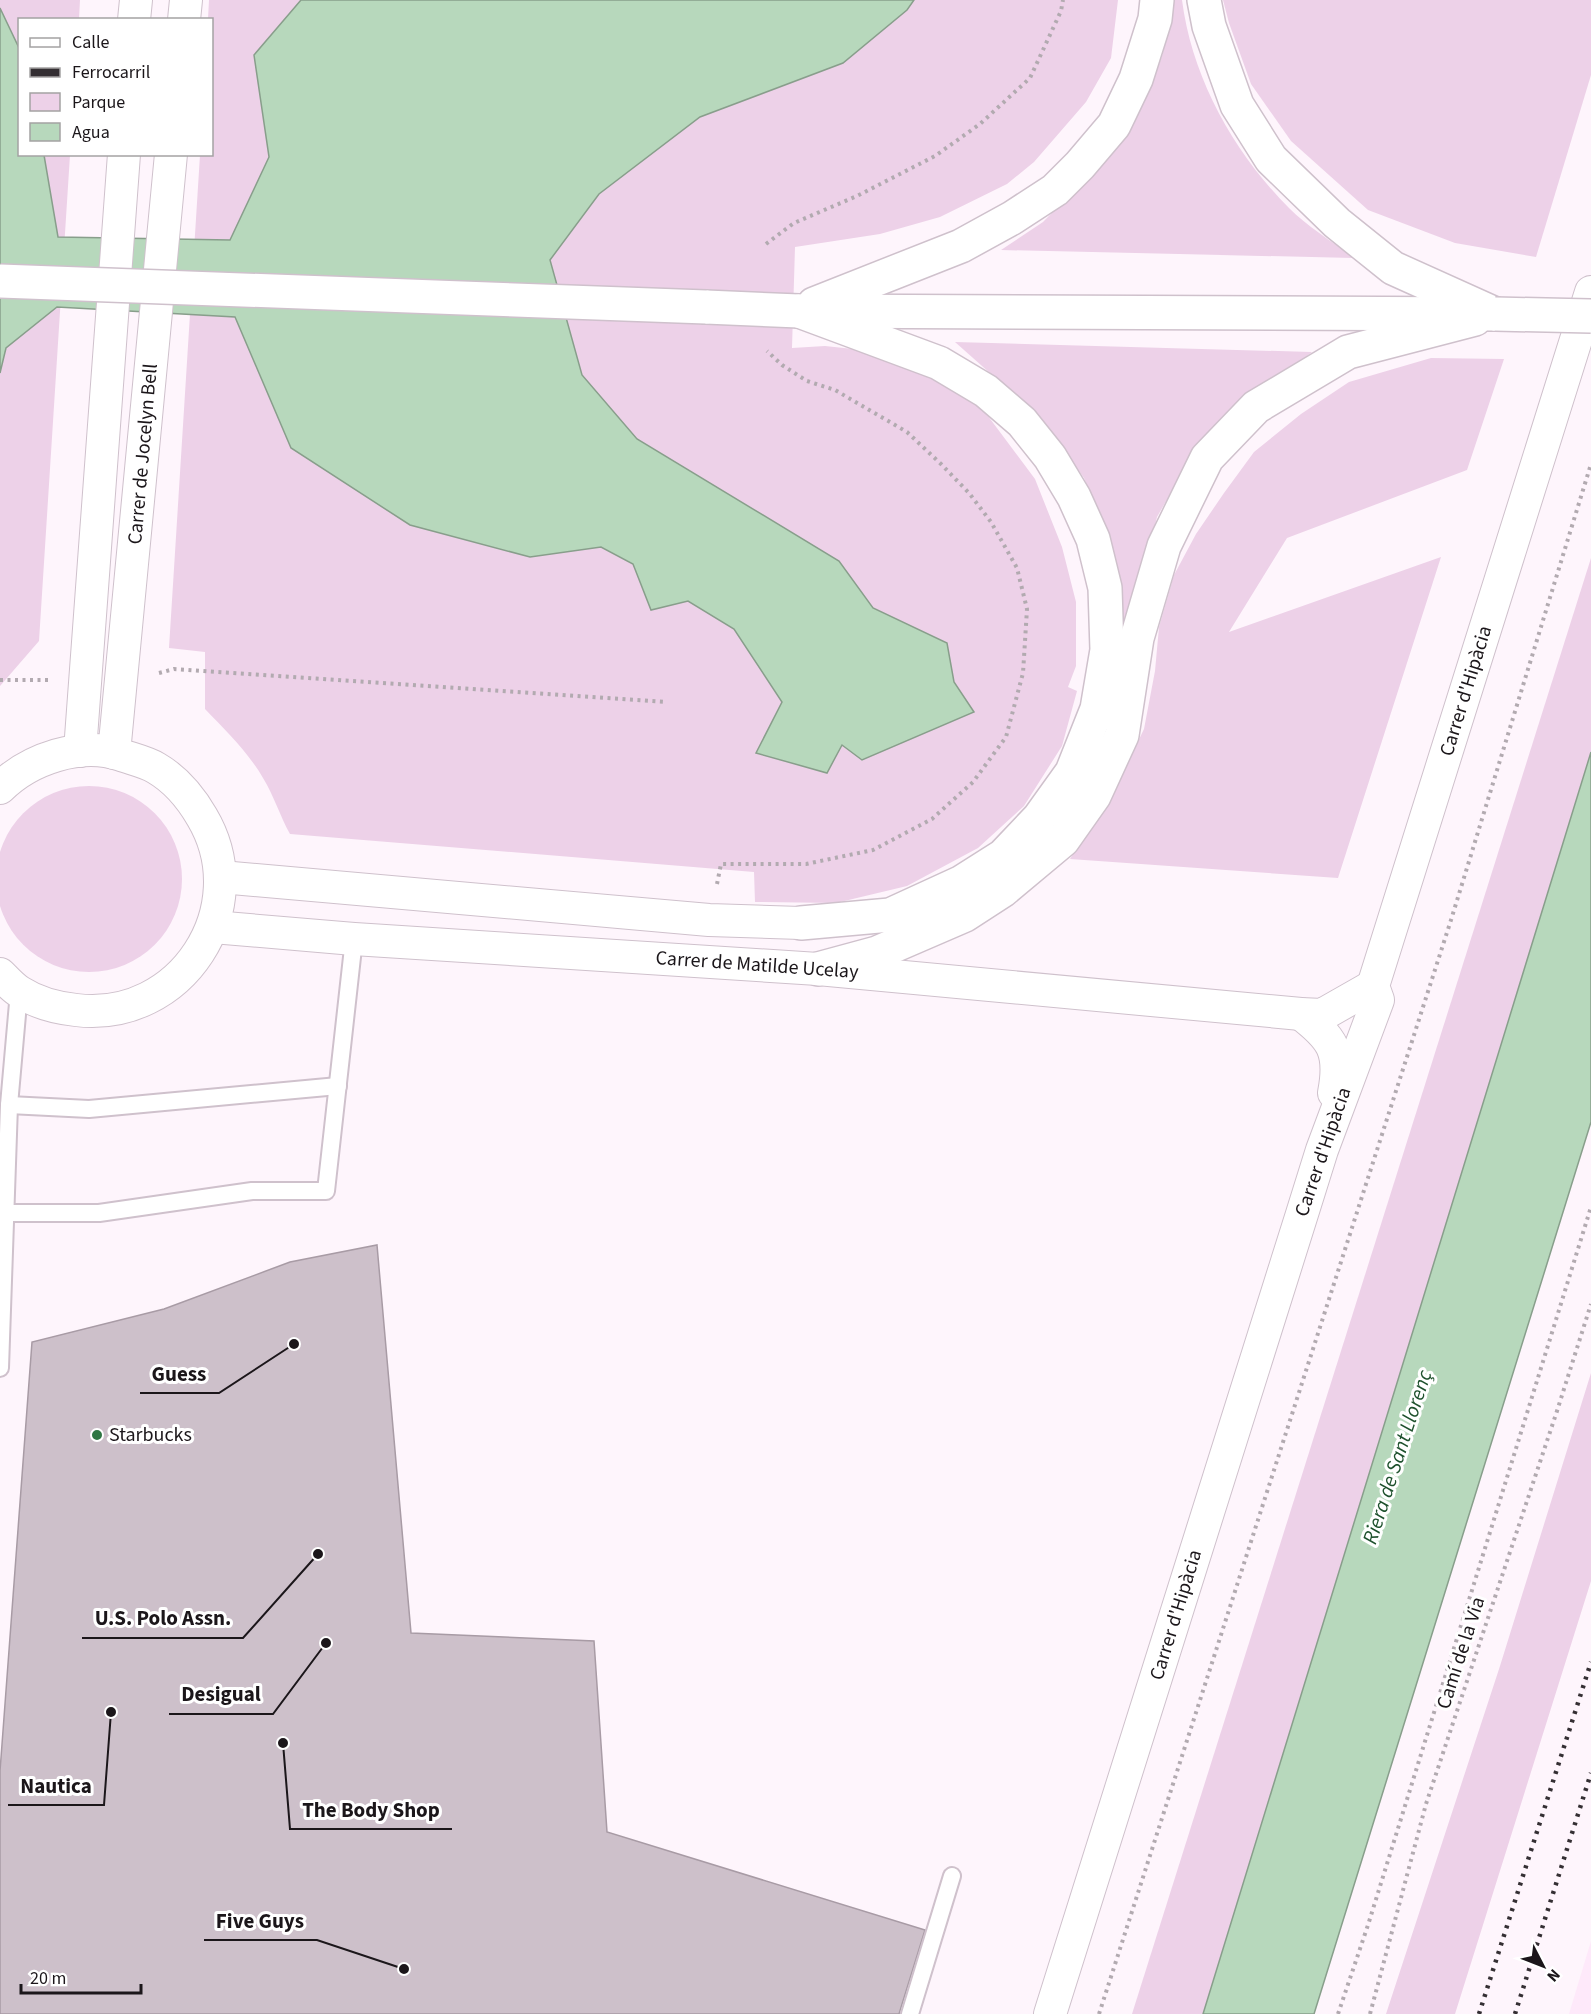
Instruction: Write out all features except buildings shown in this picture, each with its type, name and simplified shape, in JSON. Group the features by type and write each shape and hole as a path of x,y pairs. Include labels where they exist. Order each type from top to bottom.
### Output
{"main road":[{"path":"799,311 961,246 1012,219 1055,190 1114,125 1136,79 1155,19 1157,0"},
{"path":"1204,0 1209,26 1238,105 1271,159 1337,223 1393,268 1494,314"},
{"path":"0,281 799,311 1591,316"},
{"path":"799,311 939,363 986,391 1022,422 1050,457 1074,497 1093,539 1105,588 1107,650 1097,709 1071,772 1039,818 1003,856 962,882 890,915 801,923"},
{"path":"818,969 877,953 965,915 1002,891 1063,840 1094,796 1122,735 1137,638 1164,546 1207,458 1256,407 1348,352 1494,314"}],"street":[{"path":"134,18 136,0"},
{"path":"184,18 186,0"},
{"name":"Carrer de Jocelyn Bell","path":"80,751 124,156"},
{"name":"Carrer de Jocelyn Bell","path":"114,753 171,156"},
{"name":"Carrer d'Hipàcia","path":"1050,2014 1322,1150 1377,1000 1373,986 1591,292"},
{"path":"0,788 12,777 44,759 80,751 114,753 156,768 189,796 212,834 221,877 219,902 213,927 194,961 166,988 132,1005 93,1012 55,1008 10,983"},
{"path":"221,877 709,920 801,923"},
{"name":"Carrer de Matilde Ucelay","path":"213,927 354,939 818,969 1300,1014 1322,1015 1373,986"},
{"path":"1300,1014 1323,1031 1335,1051 1335,1084 1322,1150"}],"lane":[{"path":"5,1214 99,1213 252,1191 326,1191 354,939"},
{"path":"0,1368 9,1105 10,983"},
{"path":"9,1105 89,1109 338,1086"},
{"path":"910,2014 952,1876"}],"path":[{"path":"766,244 794,223 857,196 935,156 981,124 1030,78 1061,11 1063,0"},
{"path":"709,920 721,864 806,864 873,850 932,819 973,782 1006,737 1023,673 1027,609 1017,568 991,522 969,493 907,432 835,390 807,381 767,351"},
{"path":"1099,2014 1451,920 1591,464"},
{"path":"121,682 174,669 667,702"},
{"path":"0,680 86,681"},
{"path":"1338,2014 1368,1925 1591,1207"},
{"name":"Camí de la Via","path":"1370,2014 1426,1804 1591,1304"}],"shaded area":[{"path":"1591,1941 1591,2014 1569,2014"}],"green space":[{"path":"0,0 80,0 79,18 18,18 18,156 70,156 39,641 0,686"},
{"path":"209,0 1118,0 1111,58 1086,102 1034,162 1007,184 940,217 880,234 795,247 792,348 825,346 872,351 957,388 988,416 1035,479 1062,547 1076,602 1076,666 1068,687 1077,691 1062,746 1024,806 978,848 907,886 836,903 755,902 754,872 290,834 251,759 205,709 205,652 169,648 200,156 213,156 213,18 208,18"},
{"path":"1169,0 1182,0 1195,58 1206,86 1219,113 1250,163 1296,215 1354,258 1001,250 1043,222 1129,134 1150,90 1163,53"},
{"path":"1223,0 1591,0 1591,75 1536,257 1455,243 1368,210 1291,141 1251,84"},
{"path":"955,342 1312,352 1228,418 1186,466 1157,517 1124,652 1102,521 1084,478 1051,432"},
{"path":"1431,358 1504,359 1467,470 1287,538 1229,632 1441,557 1338,878 1070,859 1115,789 1144,729 1155,671 1159,627 1174,575 1196,534 1224,493 1254,452 1301,414 1349,382"},
{"path":"1591,558 1591,752 1203,2014 1132,2014"},
{"path":"89,786 107,788 124,793 140,802 155,813 166,828 175,844 182,879 180,897 175,914 166,930 155,945 140,956 124,965 107,970 89,972 71,970 54,965 38,956 23,945 12,930 3,914 -1,900 -1,858 3,844 12,828 23,813 38,802 54,793 71,788"},
{"path":"1591,1373 1591,1581 1455,2014 1386,2014 1500,1666"}],"water":[{"path":"301,0 914,0 907,10 843,63 700,117 599,194 550,260 582,375 637,439 839,561 873,608 947,643 954,682 974,712 862,760 842,745 827,773 756,753 782,702 734,629 688,601 651,610 633,564 601,547 530,557 410,525 291,448 235,317 57,307 6,348 0,373 0,8 18,46 18,156 44,156 58,237 230,240 269,157 254,55"},
{"name":"Riera de Sant Llorenç","path":"1591,752 1591,1122 1314,2014 1203,2014"}],"railway":[{"path":"1479,2014 1591,1662"},
{"path":"1515,2014 1591,1773"}],"place":[{"name":"Guess","path":"294,1344"},
{"name":"Starbucks","path":"97,1435"},
{"name":"U.S. Polo Assn.","path":"318,1554"},
{"name":"Desigual","path":"326,1643"},
{"name":"Nautica","path":"111,1712"},
{"name":"The Body Shop","path":"283,1743"},
{"name":"Five Guys","path":"404,1969"}]}
